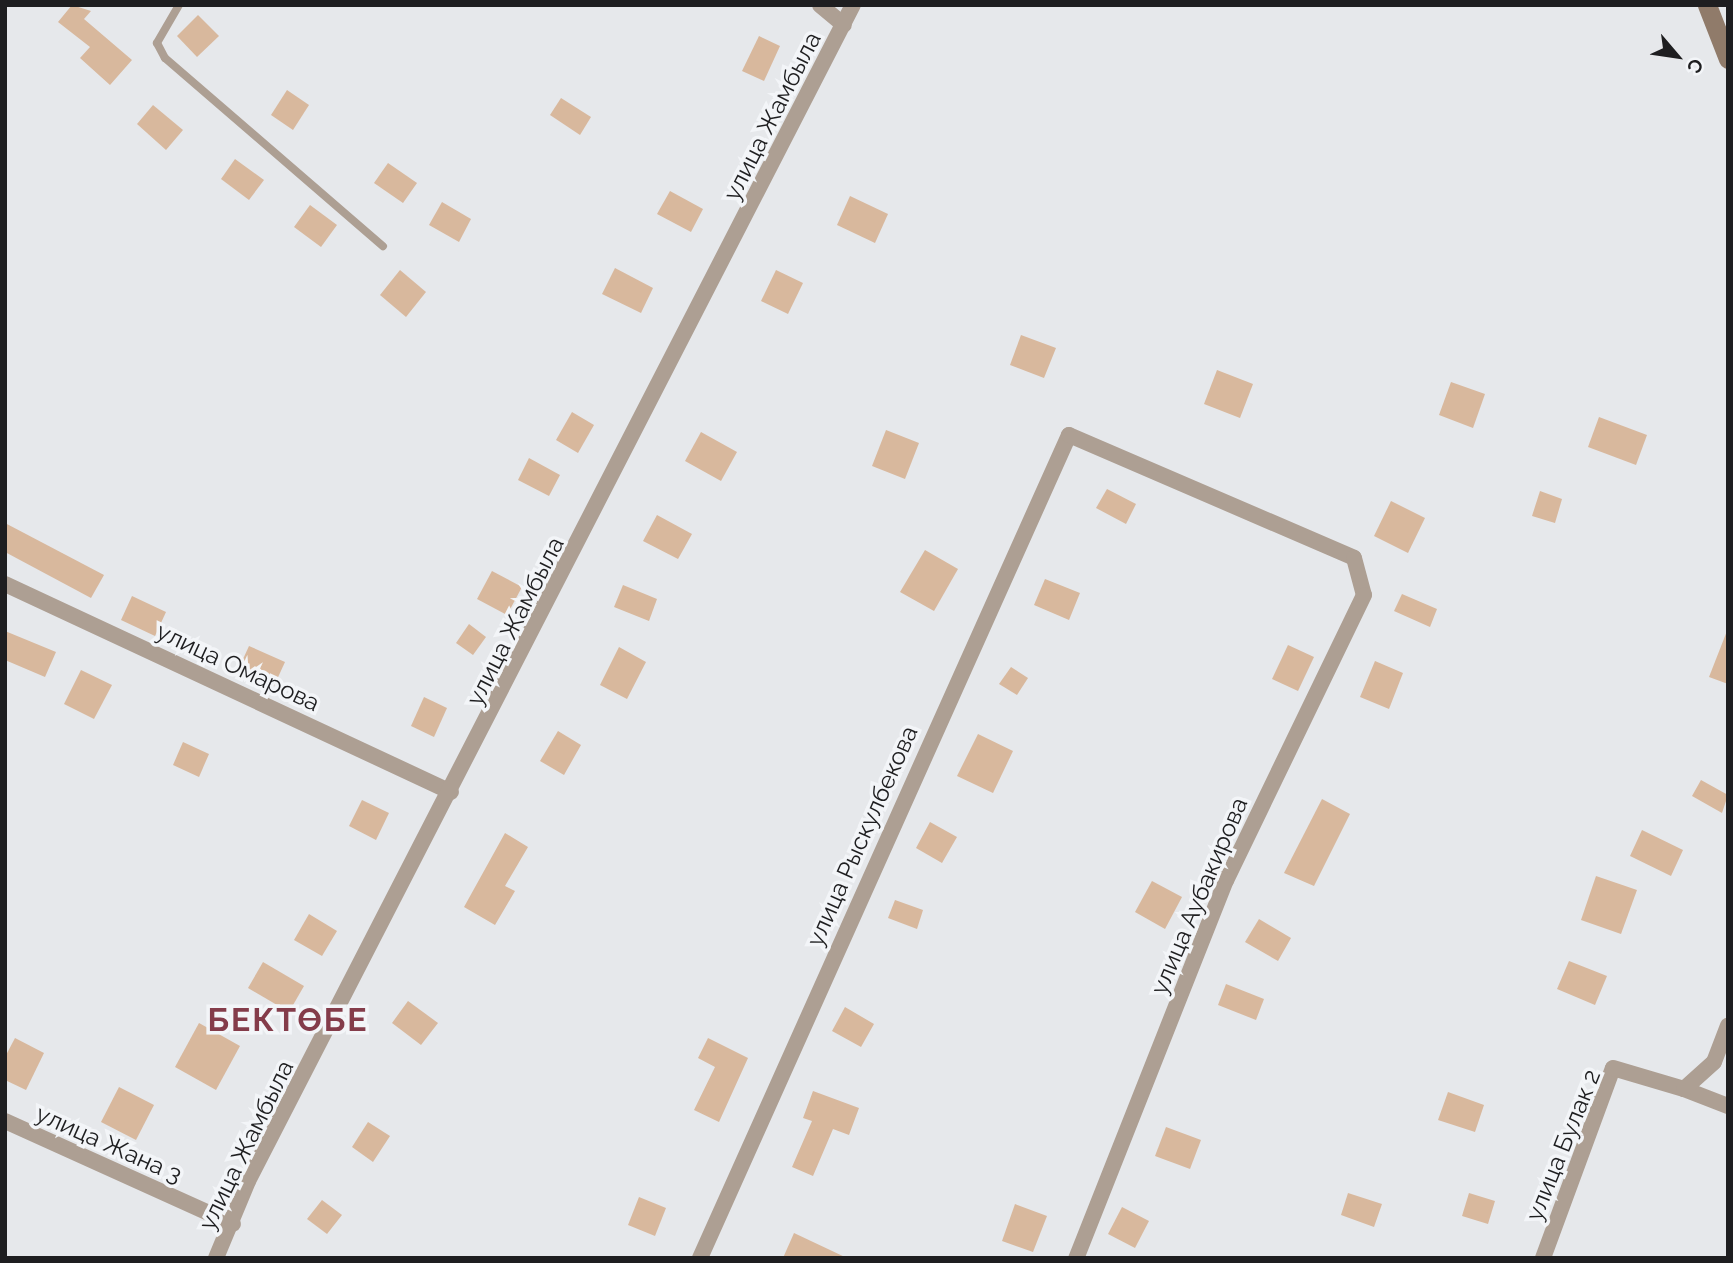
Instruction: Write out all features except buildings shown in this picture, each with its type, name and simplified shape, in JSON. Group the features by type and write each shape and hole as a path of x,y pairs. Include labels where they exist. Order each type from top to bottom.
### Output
{"main road":[{"path":"1707,5 1728,59"}],"street":[{"path":"820,5 844,24"},
{"name":"улица Жамбыла","path":"216,1258 233,1224 248,1181 451,792 853,5"},
{"name":"улица Аубакирова","path":"1069,435 1354,558 1364,595 1226,880 1076,1258"},
{"name":"улица Рыскулбекова","path":"700,1258 1069,435"},
{"name":"улица Омарова","path":"5,584 451,792"},
{"path":"1728,1026 1714,1062 1684,1089 1728,1106"},
{"name":"улица Булак 2","path":"1544,1258 1613,1068 1684,1089"},
{"name":"улица Жана 3","path":"5,1121 233,1224"}],"lane":[{"path":"179,5 158,43 165,58 383,246"}],"district":[{"name":"БЕКТӨБЕ","path":"288,1020"}]}
